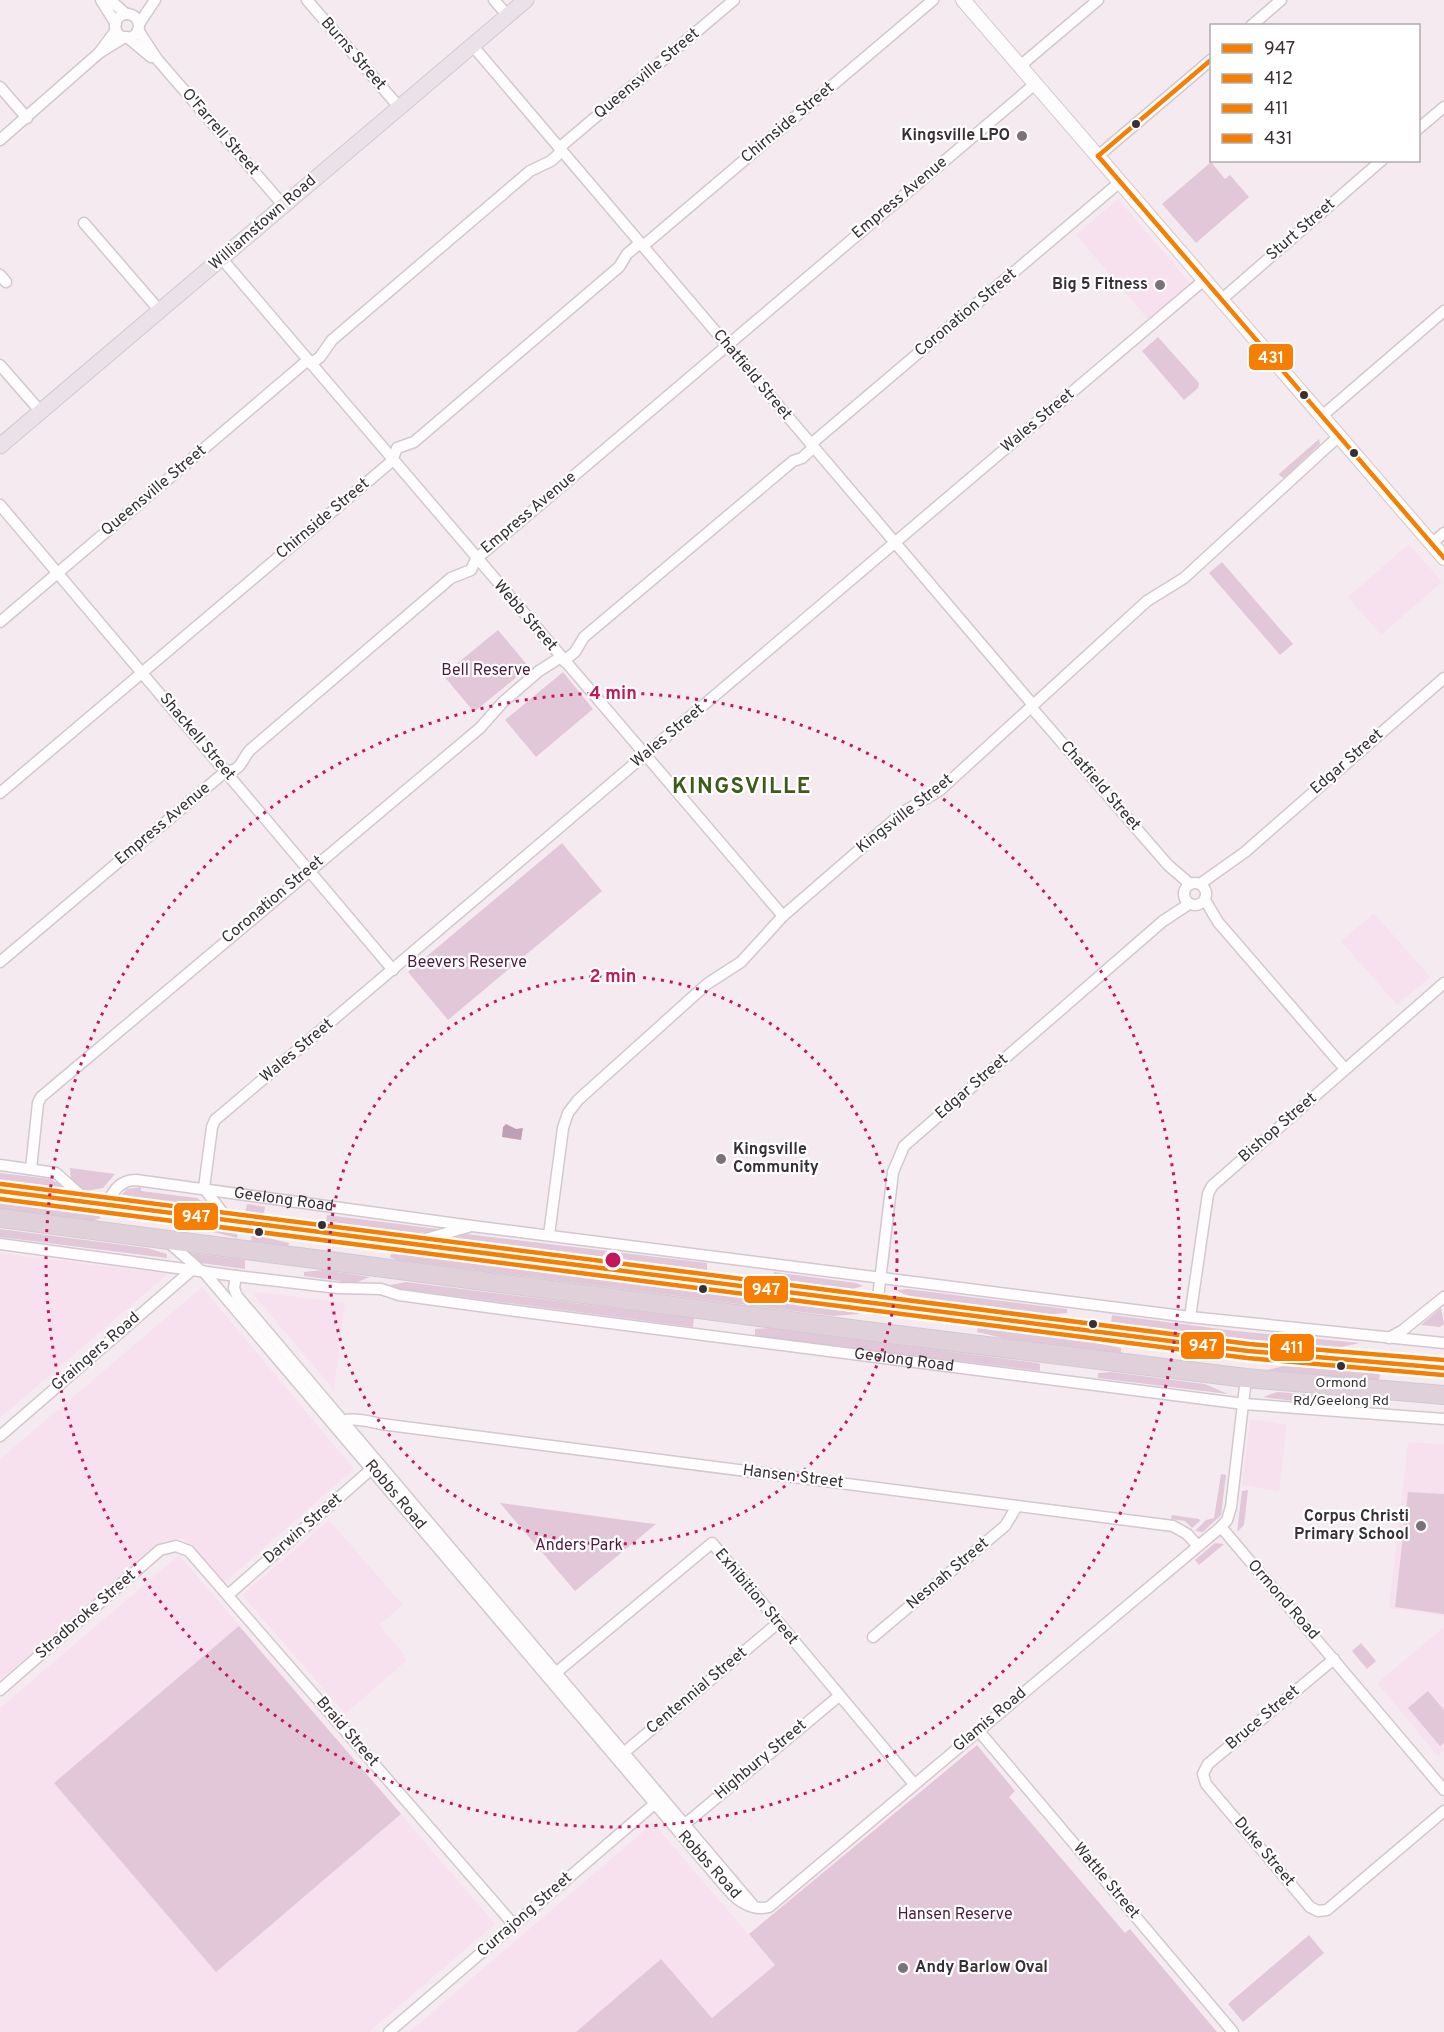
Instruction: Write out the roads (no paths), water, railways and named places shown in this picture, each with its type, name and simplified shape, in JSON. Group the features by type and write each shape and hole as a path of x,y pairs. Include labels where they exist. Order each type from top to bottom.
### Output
{"highway":[{"name":"Geelong Road","path":"0,1191 877,1306 1248,1351 1444,1368"},
{"path":"99,1204 124,1234"},
{"name":"Geelong Road","path":"0,1218 1246,1378 1444,1395"},
{"path":"369,1239 390,1269"},
{"path":"874,1332 877,1306"},
{"path":"1246,1378 1248,1351"}],"main road":[{"name":"Williamstown Road","path":"0,446 526,0"},
{"path":"963,0 1444,558"}],"street":[{"name":"O'Farrell Street","path":"101,0 121,32 156,59 283,205"},
{"path":"110,0 128,14"},
{"name":"Burns Street","path":"307,0 399,107"},
{"path":"494,0 508,16"},
{"name":"Queensville Street","path":"0,622 310,362 323,354 332,340 734,0"},
{"name":"Chirnside Street","path":"0,793 392,461 399,447 414,442 620,267 629,252 641,245 933,0"},
{"path":"1020,66 1098,0"},
{"path":"1253,24 1281,0"},
{"path":"121,32 119,17 155,1"},
{"path":"0,140 121,32 138,27 155,1"},
{"name":"O'Farrell Street","path":"128,14 156,59"},
{"name":"Chatfield Street","path":"472,45 1032,706 1345,1069"},
{"path":"1098,156 1210,61"},
{"name":"Empress Avenue","path":"0,962 226,771 234,771 239,767 250,750 451,578 471,570 476,559 1035,84"},
{"path":"0,87 27,118"},
{"path":"1420,128 1444,107"},
{"name":"Sturt Street","path":"1221,300 1380,162"},
{"name":"Coronation Street","path":"31,1169 38,1103 41,1097 480,728 503,702 530,678 575,651 584,637 793,460 802,458 812,446 1120,182"},
{"path":"84,223 160,311"},
{"name":"Webb Street","path":"222,259 392,461 783,916"},
{"name":"Wales Street","path":"204,1188 212,1127 215,1120 1204,280"},
{"path":"1322,416 1444,311"},
{"path":"0,365 41,412"},
{"name":"Kingsville Street","path":"549,1235 563,1128 570,1109 705,985 741,962 783,916 903,812 941,789 1147,602 1190,573 1339,436"},
{"name":"Shackell Street","path":"0,505 393,970"},
{"path":"1432,543 1444,532"},
{"name":"Edgar Street","path":"877,1306 893,1172 899,1154 907,1142 1444,678"},
{"name":"Bishop Street","path":"1191,1317 1210,1190 1444,983"},
{"path":"0,1165 57,1174 99,1204"},
{"name":"Geelong Road","path":"99,1204 114,1190 131,1180 204,1188 472,1226 1191,1317 1444,1343"},
{"path":"204,1188 228,1220"},
{"name":"Geelong Road","path":"407,1244 472,1226"},
{"path":"165,1239 199,1270"},
{"name":"Geelong Road","path":"0,1244 236,1276 365,1290 381,1289 399,1295 516,1311 1244,1404 1444,1419"},
{"path":"365,1290 381,1280 390,1269"},
{"name":"Robbs Road","path":"199,1270 349,1434 658,1801 736,1899 757,1908"},
{"name":"Graingers Road","path":"0,1436 199,1270"},
{"name":"Robbs Road","path":"236,1276 234,1288 237,1296 338,1422"},
{"path":"1388,1338 1403,1330 1444,1297"},
{"path":"1221,1527 1230,1512 1246,1378"},
{"name":"Hansen Street","path":"338,1422 361,1419 381,1424 1173,1526 1187,1534 1198,1546"},
{"name":"Hansen Street","path":"349,1434 381,1424"},
{"name":"Darwin Street","path":"228,1595 375,1466"},
{"name":"Nesnah Street","path":"873,1637 1005,1526 1017,1506"},
{"name":"Glamis Road","path":"757,1908 769,1906 1221,1527"},
{"name":"Ormond Road","path":"1221,1527 1444,1790"},
{"name":"Exhibition Street","path":"553,1676 712,1544 914,1784"},
{"name":"Braid Street","path":"176,1546 189,1551 513,1925"},
{"name":"Stradbroke Street","path":"0,1690 160,1550 176,1546"},
{"name":"Centennial Street","path":"620,1756 778,1623"},
{"name":"Bruce Street","path":"1206,1784 1203,1774 1208,1764 1334,1659"},
{"name":"Highbury Street","path":"684,1824 839,1696"},
{"name":"Wattle Street","path":"978,1730 1233,2032"},
{"name":"Duke Street","path":"1206,1784 1310,1907 1318,1911 1327,1910 1444,1811"},
{"name":"Robbs Road","path":"658,1801 684,1824 757,1908"},
{"name":"Currajong Street","path":"389,2032 658,1801"}],"place":[{"name":"Kingsville LPO","path":"1022,136"},
{"name":"Big 5 Fitness","path":"1160,285"},
{"name":"Kingsville Community","path":"721,1159"},
{"name":"Ormond Rd/Geelong Rd","path":"1341,1366"},
{"name":"Corpus Christi Primary School","path":"1421,1526"},
{"name":"Andy Barlow Oval","path":"903,1968"}],"district":[{"name":"KINGSVILLE","path":"742,787"}],"park label":[{"name":"Bell Reserve","path":"486,671"},
{"name":"Beevers Reserve","path":"467,963"},
{"name":"Anders Park","path":"579,1546"},
{"name":"Hansen Reserve","path":"955,1915"}]}
